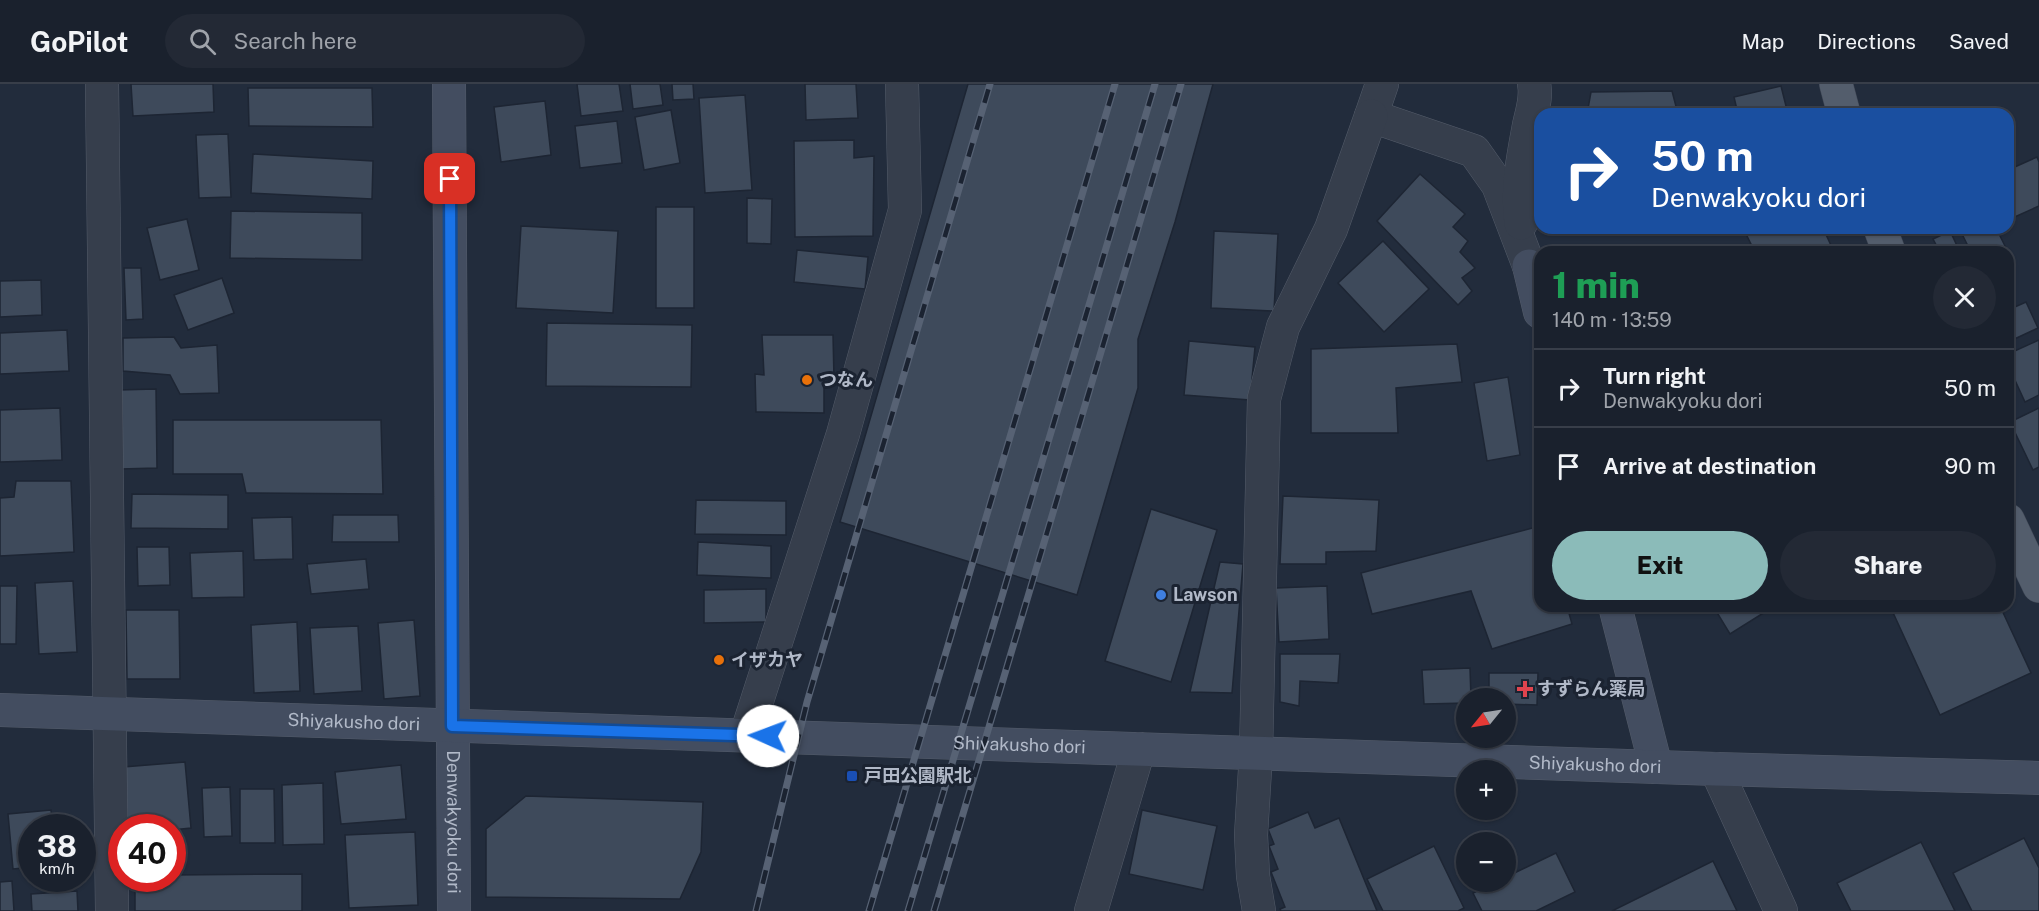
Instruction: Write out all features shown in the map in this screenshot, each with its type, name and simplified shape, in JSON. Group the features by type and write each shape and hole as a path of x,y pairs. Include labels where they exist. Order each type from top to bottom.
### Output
{"main road":[{"path":"1836,84 1842,108"},
{"path":"2014,533 2039,586"}],"street":[{"path":"102,84 112,911"},
{"name":"Denwakyoku dori","path":"449,84 454,911"},
{"path":"746,735 843,434 905,210 902,84"},
{"path":"1259,911 1253,876 1251,835 1256,753 1264,399 1283,327 1331,229 1382,84"},
{"path":"1371,116 1474,151 1497,144 1515,132 1533,99"},
{"path":"1533,99 1521,168 1519,207 1534,287"},
{"path":"1474,151 1498,185 1529,266"},
{"path":"1617,612 1656,766"},
{"name":"Shiyakusho dori","path":"0,710 2039,778"},
{"path":"1091,911 1139,749"},
{"path":"1716,769 1781,911"}],"building":[{"path":"131,84 213,84 214,112 133,116"},
{"path":"577,84 619,84 623,111 581,116"},
{"path":"630,84 660,84 663,105 633,109"},
{"path":"672,84 693,84 694,99 673,100"},
{"path":"805,84 856,84 858,118 806,120"},
{"path":"968,84 1213,84 1175,222 1138,339 1138,388 1077,595 840,522"},
{"path":"1781,86 1786,108 1737,108 1734,97"},
{"path":"248,88 372,88 373,127 249,126"},
{"path":"1672,91 1676,108 1588,108 1591,92"},
{"path":"745,95 752,190 705,193 699,98"},
{"path":"545,101 551,155 501,162 494,107"},
{"path":"671,110 680,163 644,170 635,117"},
{"path":"617,121 622,163 580,168 575,126"},
{"path":"228,134 231,197 199,198 196,135"},
{"path":"854,140 854,158 874,156 873,236 795,237 794,141"},
{"path":"253,154 373,161 372,199 251,193"},
{"path":"2037,157 2039,162 2039,206 2014,217 2014,167"},
{"path":"1420,174 1465,214 1453,227 1468,241 1460,252 1475,268 1462,278 1472,291 1458,305 1377,221"},
{"path":"747,198 772,199 771,244 747,243"},
{"path":"656,207 694,207 694,308 656,308"},
{"path":"231,211 362,213 362,260 230,258"},
{"path":"187,219 199,270 160,280 147,228"},
{"path":"521,226 618,231 613,313 516,308"},
{"path":"1214,231 1278,234 1274,311 1211,308"},
{"path":"1746,234 1826,234 1831,246 1752,246"},
{"path":"1944,234 1951,234 1957,246 1937,246 1933,239"},
{"path":"1962,234 1999,234 2005,246 1968,246"},
{"path":"1383,241 1429,289 1384,332 1338,283"},
{"path":"797,250 868,257 865,289 794,282"},
{"path":"124,268 141,268 143,319 126,320"},
{"path":"222,278 234,313 188,330 174,295"},
{"path":"41,280 42,315 0,317 0,281"},
{"path":"2026,302 2038,328 2014,339 2014,307"},
{"path":"547,323 692,325 691,387 546,386"},
{"path":"67,330 69,371 0,374 0,333"},
{"path":"762,335 833,335 834,379 824,379 824,413 756,412 755,374 764,375"},
{"path":"174,337 181,348 217,345 219,393 180,394 170,375 123,371 123,338"},
{"path":"2039,340 2039,395 2025,402 2014,378 2014,351"},
{"path":"1189,341 1255,347 1250,400 1184,395"},
{"path":"1457,344 1462,382 1396,388 1398,433 1311,433 1311,349"},
{"path":"1508,377 1520,455 1487,461 1474,383"},
{"path":"156,389 157,468 120,469 118,390"},
{"path":"60,408 62,460 0,462 0,410"},
{"path":"2039,408 2039,467 2033,470 2014,430 2014,420"},
{"path":"173,420 381,420 383,494 246,493 242,474 173,474"},
{"path":"16,481 71,481 74,552 0,556 0,498 14,497"},
{"path":"132,494 228,495 228,529 131,528"},
{"path":"1283,496 1379,500 1376,551 1326,552 1326,564 1280,564"},
{"path":"696,500 786,501 786,535 695,534"},
{"name":"Lawson","path":"1151,509 1217,530 1171,682 1105,661"},
{"path":"333,515 398,515 399,542 332,542"},
{"path":"292,517 293,559 254,560 252,518"},
{"path":"1534,528 1534,612 1569,612 1572,624 1492,649 1471,591 1372,614 1361,573"},
{"path":"698,542 771,546 771,578 697,575"},
{"path":"137,547 169,547 170,585 138,586"},
{"path":"243,551 244,597 192,598 190,553"},
{"path":"366,559 369,589 311,594 307,564"},
{"path":"1220,562 1243,564 1232,693 1190,692"},
{"path":"73,581 77,652 39,654 35,583"},
{"path":"0,586 17,586 16,644 0,644"},
{"path":"1327,586 1329,639 1279,642 1276,588"},
{"path":"766,589 766,622 704,623 704,590"},
{"path":"126,610 179,610 180,679 127,679"},
{"path":"1717,612 1765,612 1730,634"},
{"path":"1893,612 2003,612 2031,673 1940,715"},
{"path":"414,620 420,696 384,699 378,623"},
{"path":"297,622 300,691 254,693 251,625"},
{"path":"358,626 362,691 314,694 310,628"},
{"path":"1280,654 1340,654 1338,683 1300,681 1299,706 1280,702"},
{"path":"1470,668 1471,688 1456,688 1456,703 1424,704 1422,670"},
{"path":"1489,673 1538,673 1537,705 1516,704 1516,688 1489,688"},
{"path":"185,762 191,828 186,829 186,814 127,814 123,767"},
{"path":"401,765 406,819 341,824 335,772"},
{"path":"323,783 324,844 283,845 282,785"},
{"path":"230,787 232,836 204,837 202,788"},
{"path":"240,789 274,789 275,843 240,843"},
{"path":"526,796 703,802 701,852 680,899 486,897 486,829"},
{"path":"51,810 51,814 18,814 18,868 13,869 8,814"},
{"path":"1142,810 1217,826 1203,890 1129,874"},
{"path":"1308,812 1315,828 1339,818 1377,911 1281,911 1280,909 1285,907 1271,872 1278,869 1269,846 1274,844 1268,829"},
{"path":"415,832 418,905 349,908 345,835"},
{"path":"2024,838 2039,868 2039,911 1972,911 1953,873"},
{"path":"1921,842 1955,911 1851,911 1837,883"},
{"path":"1434,846 1464,908 1458,911 1383,911 1367,879"},
{"path":"1556,853 1575,892 1536,911 1482,911 1473,893 1516,892 1516,872"},
{"path":"1713,861 1737,911 1612,911"},
{"path":"302,874 302,911 135,911 135,892 186,892 186,875"},
{"path":"12,881 14,911 0,911 0,882"},
{"path":"77,892 78,911 32,911 31,894"}],"railway":[{"path":"756,911 807,702 990,84"},
{"path":"869,911 1115,84"},
{"path":"908,911 1155,84"},
{"path":"934,911 1181,84"}],"place":[{"name":"つなん","path":"807,380"},
{"name":"Lawson","path":"1161,595"},
{"name":"イザカヤ","path":"719,660"},
{"name":"すずらん薬局","path":"1525,689"},
{"name":"戸田公園駅北","path":"852,776"}],"route":[{"path":"450,179 452,726 768,736"}]}
